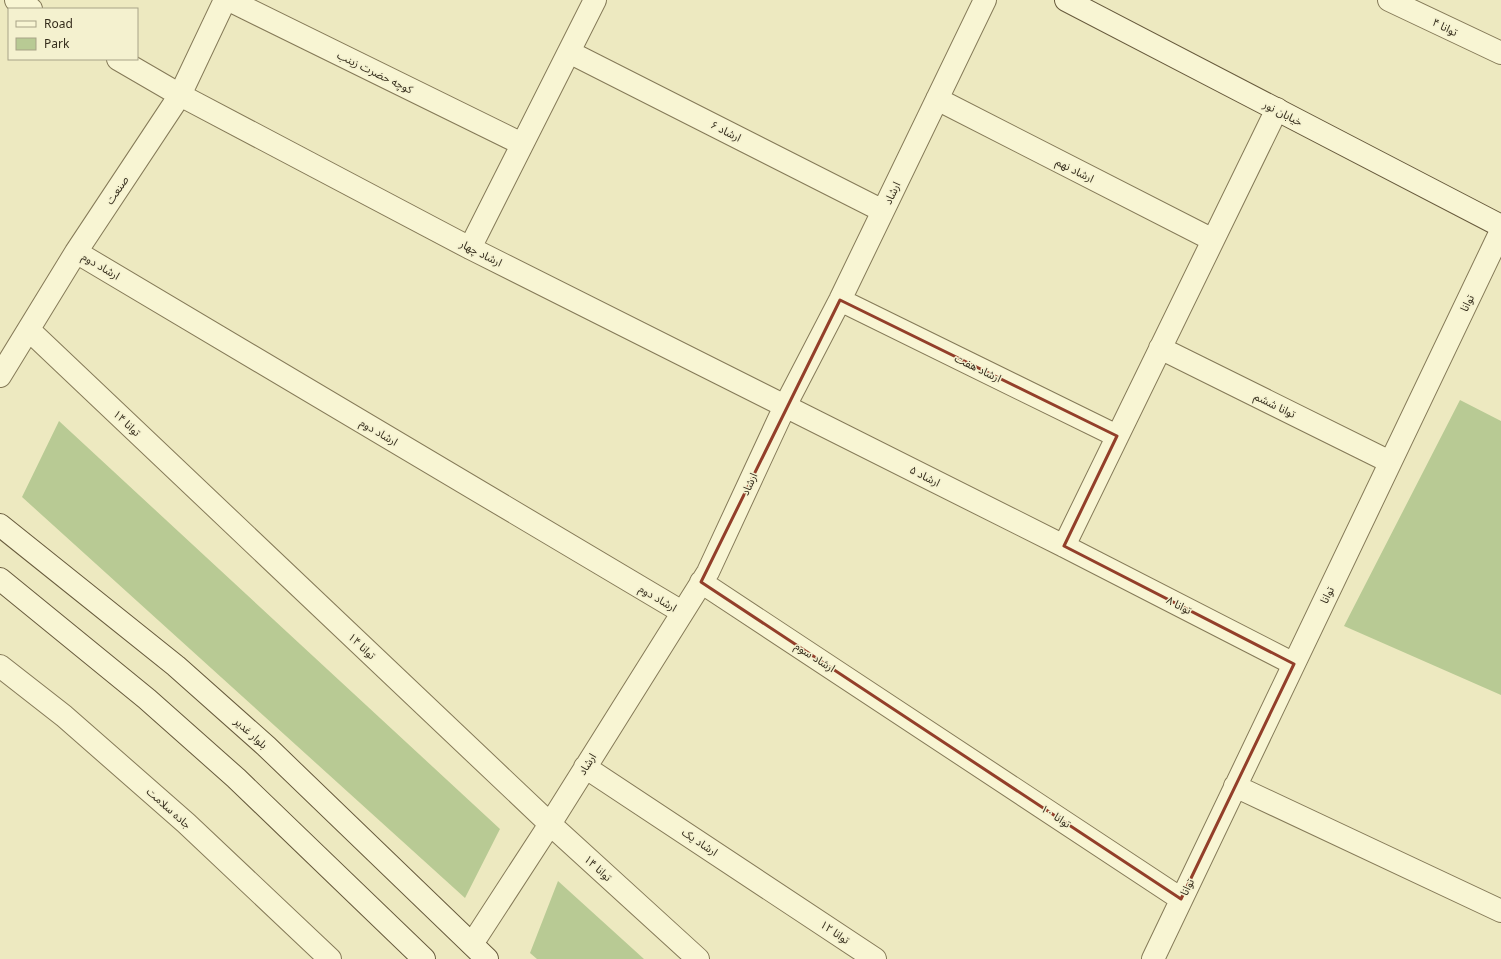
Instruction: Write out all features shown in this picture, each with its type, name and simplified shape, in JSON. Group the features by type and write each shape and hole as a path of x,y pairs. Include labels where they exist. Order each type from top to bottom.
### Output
{"street":[{"path":"16,0 29,8"},
{"name":"صنعت","path":"1,370 29,330 76,252 180,95 225,0"},
{"name":"کوچه حضرت زینب","path":"229,0 522,144"},
{"path":"470,248 595,0"},
{"name":"ارشاد","path":"479,952 550,824 708,572 785,406 840,300 985,0"},
{"name":"خیابان نور","path":"1066,0 1501,226"},
{"name":"توانا ۴","path":"1389,0 1501,53"},
{"name":"ارشاد ۶","path":"569,52 883,211"},
{"name":"ارشاد چهار","path":"120,60 180,95 470,248 785,406"},
{"name":"ارشاد نهم","path":"937,99 1213,240"},
{"path":"1064,546 1277,109"},
{"name":"توانا","path":"1153,959 1501,231"},
{"name":"ارشاد دوم","path":"76,252 682,612"},
{"name":"ارشاد هفت","path":"840,300 1117,436"},
{"name":"توانا ۱۴","path":"29,330 550,824 698,959"},
{"name":"توانا ششم","path":"1160,348 1390,462"},
{"name":"ارشاد ۵","path":"785,406 1064,546"},
{"name":"بلوار غدیر","path":"0,525 176,666 266,746 479,952"},
{"name":"توانا ۸","path":"1064,546 1294,664"},
{"path":"0,579 148,699 224,767 424,959"},
{"name":"ارشاد سوم","path":"701,582 930,732"},
{"name":"جاده سلامت","path":"0,666 64,716 186,823 330,959"},
{"name":"توانا ۱۰","path":"930,732 1181,899"},
{"name":"ارشاد یک","path":"585,767 814,918"},
{"path":"1235,786 1501,911"},
{"name":"توانا ۱۲","path":"814,918 875,959"}],"highlighted area":[{"path":"840,300 1117,436 1064,546 1294,664 1181,899 701,582"}],"green space":[{"path":"1460,400 1501,421 1501,695 1344,626"},
{"path":"59,421 500,829 465,898 22,497"},
{"path":"558,881 644,959 537,959 530,953"}]}
